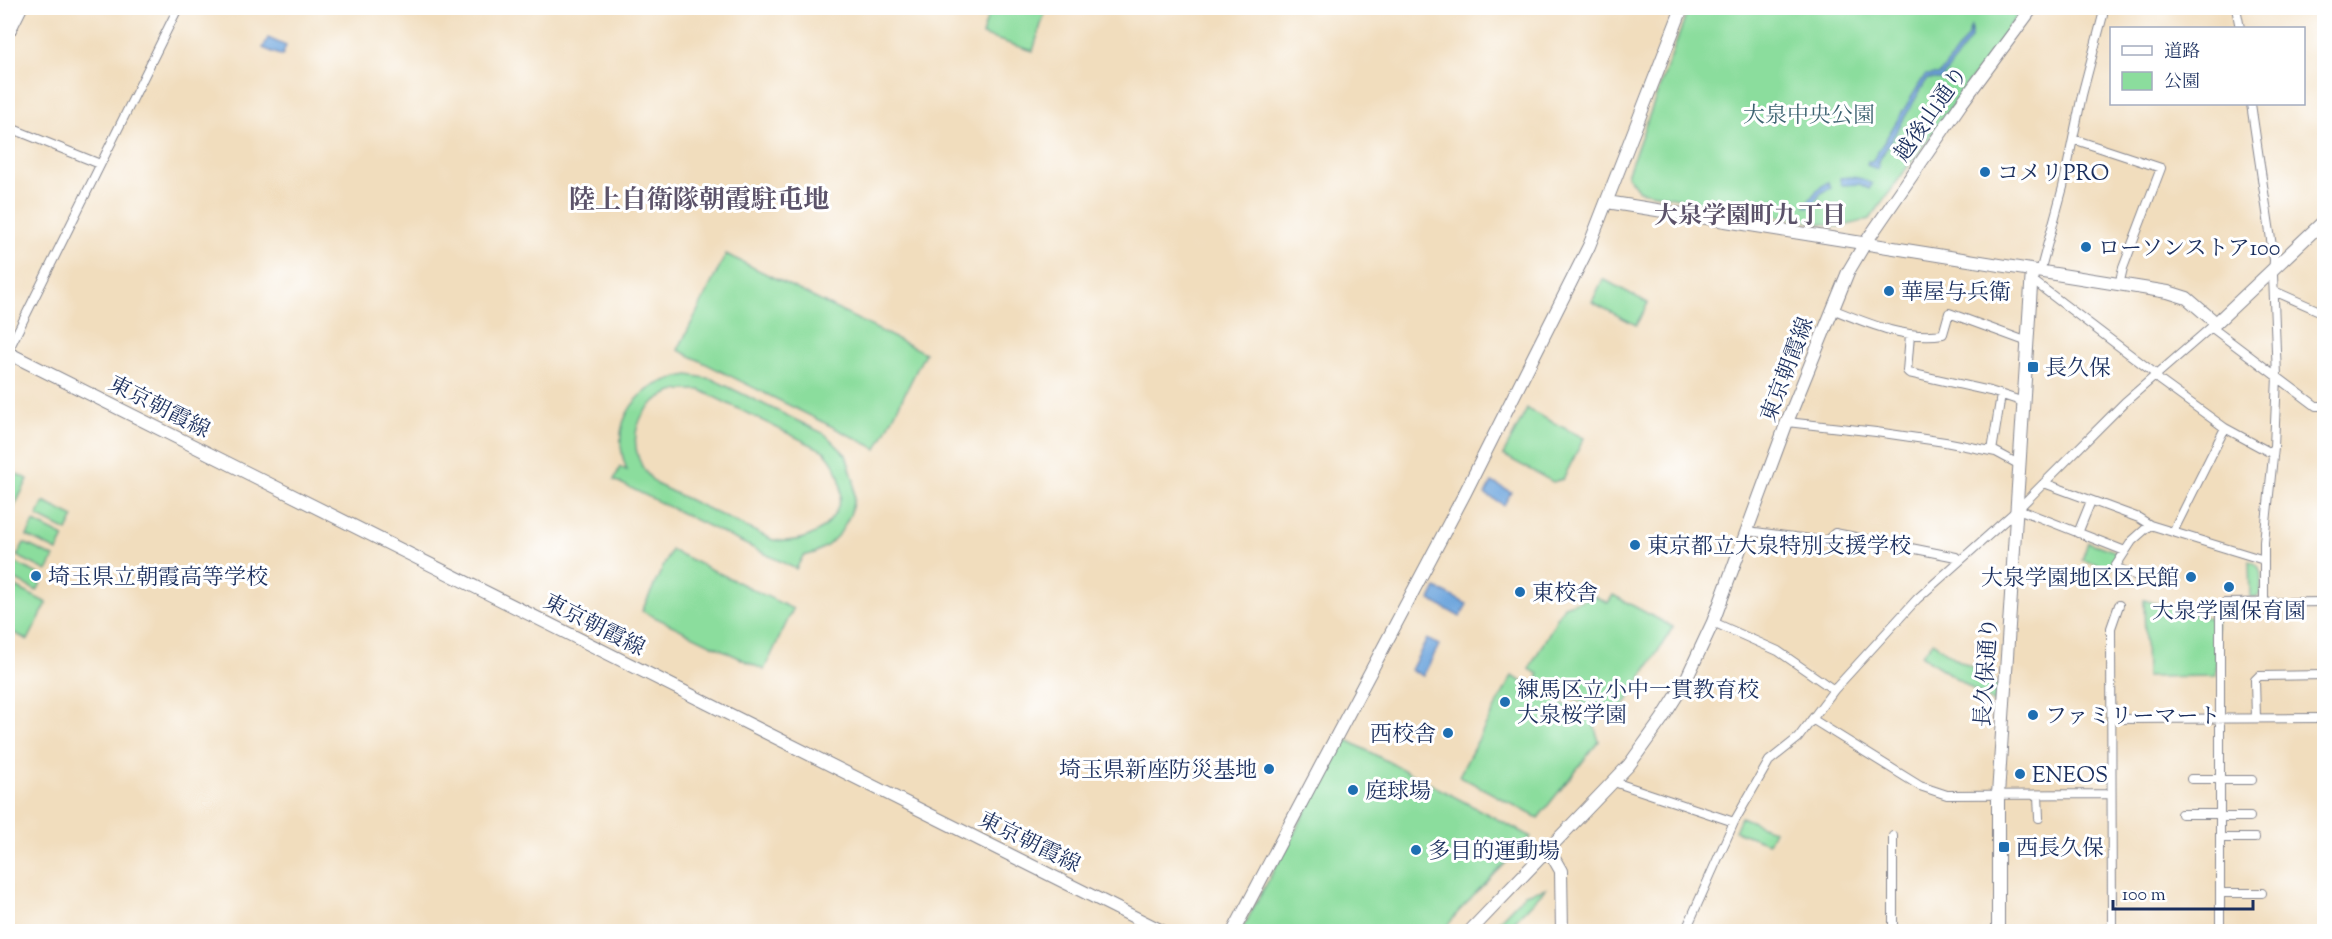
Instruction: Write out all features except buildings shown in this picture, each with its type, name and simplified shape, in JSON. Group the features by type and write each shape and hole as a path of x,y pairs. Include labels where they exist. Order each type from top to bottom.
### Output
{"highway":[{"path":"8,30 19,8"}],"main road":[{"path":"1233,932 1465,493 1589,246 1682,8"},
{"name":"越後山通り","path":"1864,245 1957,110 2032,8"},
{"path":"1607,202 2034,274 2180,295 2193,302 2214,325 2325,221"},
{"name":"東京朝霞線","path":"1469,932 1614,782 1646,742 1679,693 1713,622 1787,422 1832,309 1848,272 1864,245"},
{"name":"長久保通り","path":"1998,932 1998,795 2034,274"},
{"name":"東京朝霞線","path":"8,352 1164,932"},
{"path":"1549,850 1562,871 1563,932"}],"street":[{"path":"8,352 178,8"},
{"path":"2089,8 2102,11 2103,15 2063,186 2034,274 2156,376 2225,428 2273,454"},
{"path":"2236,8 2240,27"},
{"path":"2251,105 2274,268 2277,376 2273,454 2264,542 2264,602"},
{"path":"8,127 100,164"},
{"path":"2073,139 2162,168 2123,268 2119,285"},
{"path":"2274,291 2325,313"},
{"path":"1832,309 1867,323 1910,335 1943,334 1949,313 2028,342"},
{"path":"1685,932 1734,822 1765,766 1798,738 1834,690 1894,622 1959,560 2018,509 2086,438 2214,325 2316,406 2325,406"},
{"path":"1910,335 1908,374 2024,402"},
{"path":"1992,451 2001,395"},
{"path":"1787,422 1876,432 1992,451 2020,465"},
{"path":"2173,532 2225,428"},
{"path":"2044,483 2139,518 2150,525 2264,560"},
{"path":"2078,533 2091,501"},
{"path":"2018,509 2125,551"},
{"path":"2144,579 2116,568 2132,541 2150,525"},
{"path":"1747,531 1826,540 1834,534 1956,556 1959,560"},
{"path":"2258,931 2220,931 2220,607 2224,603 2325,602"},
{"path":"2112,932 2111,628 2119,605"},
{"path":"1713,622 1778,651 1834,690"},
{"path":"2256,718 2255,680 2259,676 2325,675"},
{"path":"2111,719 2325,718"},
{"path":"1812,719 1920,786 1947,795 2111,794"},
{"path":"2191,779 2252,780"},
{"path":"1614,782 1734,822"},
{"path":"2038,795 2038,818"},
{"path":"2181,814 2250,817"},
{"path":"1893,837 1893,932"},
{"path":"2220,838 2255,838"},
{"path":"2220,893 2262,893"}],"green space":[{"path":"990,8 1046,8 1033,51 982,35"},
{"name":"大泉中央公園","path":"1689,8 2023,8 1870,219 1840,227 1639,191 1627,175"},
{"path":"726,254 925,353 877,449 678,350"},
{"path":"1603,279 1648,303 1636,325 1592,302"},
{"path":"688,375 712,379 825,434 846,455 854,481 854,499 850,515 840,533 828,545 815,553 803,556 796,569 614,480 620,467 627,470 622,452 621,435 624,420 631,406 641,395 670,379","holes":["680,390 700,390 824,451 836,467 841,484 840,500 834,515 824,527 810,536 793,540 773,540 658,485 646,472 639,458 636,444 637,430 642,416 651,405 664,396"]},
{"path":"1527,409 1584,438 1563,479 1553,482 1503,455"},
{"path":"8,470 28,479 8,520"},
{"path":"44,502 74,517 67,531 37,516"},
{"path":"34,522 64,537 57,551 27,536"},
{"path":"2088,542 2117,552 2118,557 2111,568 2082,560"},
{"path":"24,543 54,557 47,571 17,556"},
{"path":"671,550 793,609 764,670 642,611"},
{"path":"2249,561 2260,569 2261,573 2261,593 2256,597 2250,597"},
{"path":"14,562 44,577 37,591 8,576"},
{"path":"8,583 47,603 28,640 8,630"},
{"path":"1613,595 1673,627 1617,717 1590,703 1588,706 1537,678 1539,674 1529,669 1564,606 1595,596 1608,603"},
{"path":"2144,600 2216,620 2216,676 2146,677"},
{"path":"1933,642 1956,659 1986,674 1984,679 1998,685 1995,704 1921,655"},
{"path":"1512,676 1592,719 1599,741 1538,818 1459,776"},
{"path":"1345,739 1531,837 1459,911 1443,931 1241,931"},
{"path":"1741,817 1774,831 1768,843 1735,831"},
{"path":"1546,888 1505,931 1489,931 1525,894"}],"water":[{"path":"1971,26 1971,38 1941,79 1927,79 1877,164 1878,169 1867,165 1868,161 1872,162 1925,75 1939,75 1968,36"},
{"path":"268,38 286,46 282,56 263,48"},
{"path":"1852,177 1872,184 1869,189 1860,184 1841,185 1840,178"},
{"path":"1828,182 1831,188 1821,193 1811,207 1805,206 1817,190"},
{"path":"1492,482 1511,492 1504,505 1485,494"},
{"path":"1436,588 1467,604 1460,617 1430,600"},
{"path":"1427,639 1439,645 1423,676 1411,670"}],"place":[{"name":"コメリPRO","path":"1985,172"},
{"name":"ローソンストア100","path":"2086,247"},
{"name":"華屋与兵衛","path":"1889,291"},
{"name":"長久保","path":"2033,367"},
{"name":"東京都立大泉特別支援学校","path":"1635,545"},
{"name":"埼玉県立朝霞高等学校","path":"36,576"},
{"name":"大泉学園地区区民館","path":"2191,577"},
{"name":"大泉学園保育園","path":"2229,587"},
{"name":"東校舎","path":"1520,592"},
{"name":"練馬区立小中一貫教育校 大泉桜学園","path":"1505,702"},
{"name":"ファミリーマート","path":"2033,715"},
{"name":"西校舎","path":"1448,733"},
{"name":"埼玉県新座防災基地","path":"1269,769"},
{"name":"ENEOS","path":"2020,774"},
{"name":"庭球場","path":"1353,790"},
{"name":"西長久保","path":"2004,847"},
{"name":"多目的運動場","path":"1416,850"}],"district":[{"name":"陸上自衛隊朝霞駐屯地","path":"699,199"},
{"name":"大泉学園町九丁目","path":"1750,215"}]}
